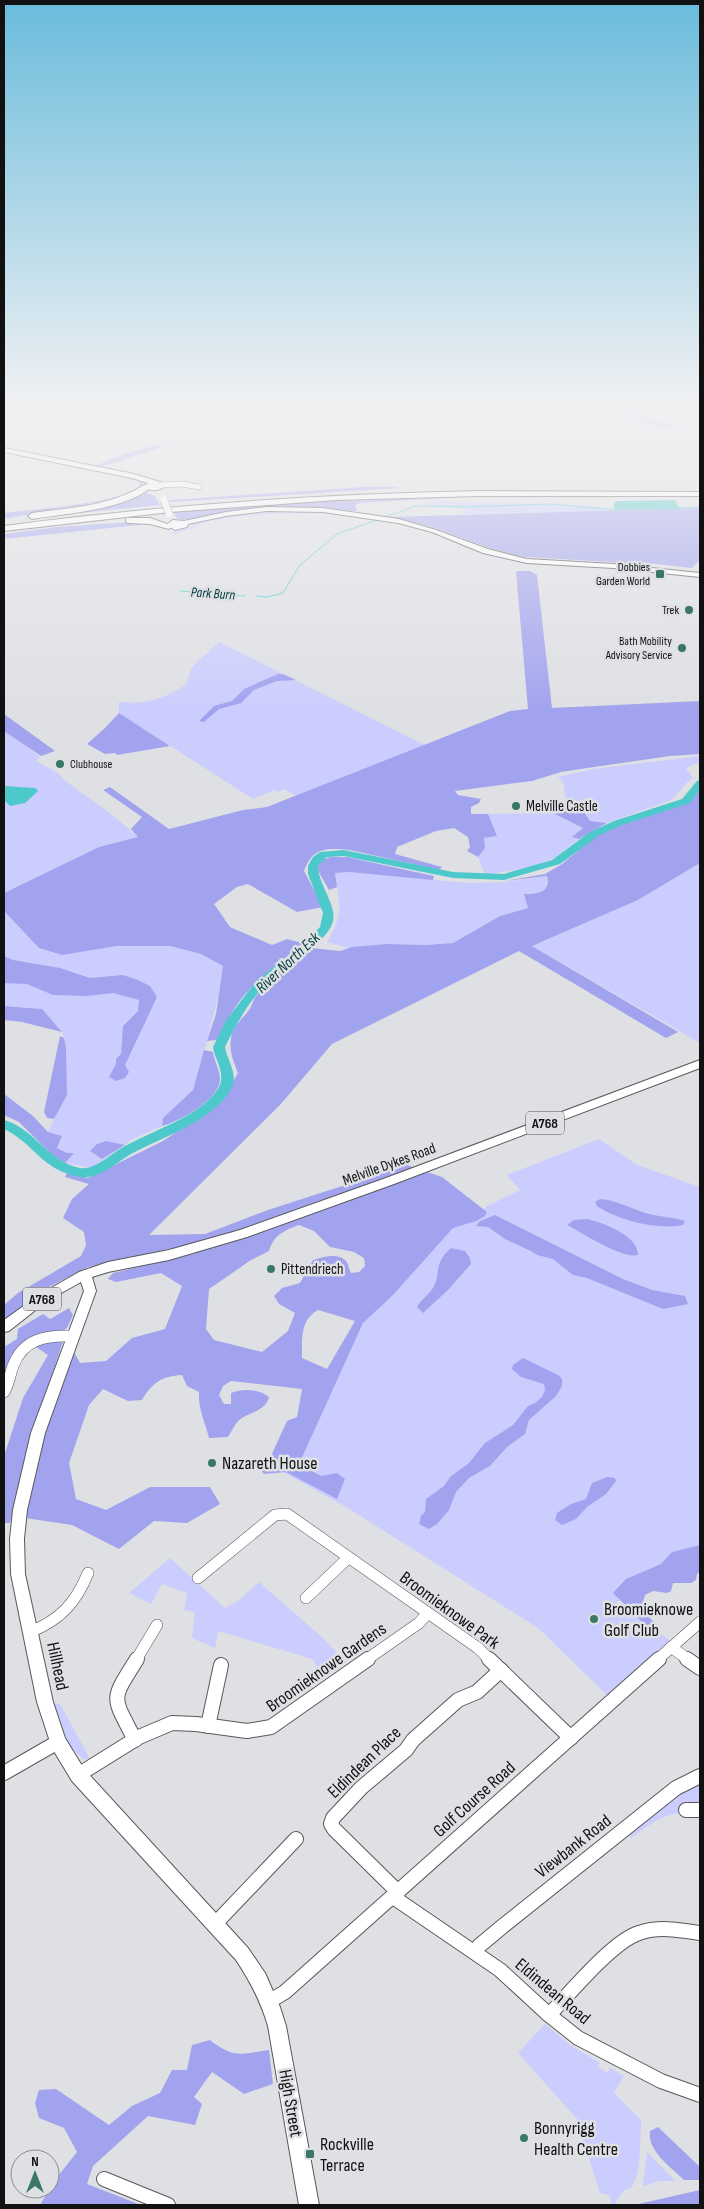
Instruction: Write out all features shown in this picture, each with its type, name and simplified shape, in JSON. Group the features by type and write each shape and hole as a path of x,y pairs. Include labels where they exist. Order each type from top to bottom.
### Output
{"highway":[{"path":"4,521 95,505"},
{"path":"4,529 131,513 229,505"},
{"path":"4,529 126,520 171,524"}],"main road":[{"path":"166,505 171,524 178,528 185,526 184,523 233,512 282,508 323,510 380,518 417,526 486,551 527,561 613,566 700,575"},
{"name":"Melville Dykes Road","path":"83,1275 108,1267 169,1255 243,1234 390,1181 700,1064"},
{"name":"A768","path":"4,1327 50,1294 83,1275"},
{"name":"Hillhead","path":"83,1275 87,1280 90,1291 38,1433 20,1510 17,1558 45,1702 58,1742 78,1775 247,1960 270,2001"},
{"name":"High Street","path":"270,2001 277,2026 309,2205"}],"street":[{"path":"4,1392 17,1355 30,1342 45,1336 72,1336"},
{"name":"Broomieknowe Park","path":"198,1578 274,1515 287,1514 478,1648 571,1738"},
{"path":"306,1598 348,1558"},
{"path":"30,1632 54,1620 72,1607 88,1573"},
{"name":"Broomieknowe Gardens","path":"78,1775 165,1724 174,1723 253,1731 278,1724 419,1623 427,1614"},
{"name":"Golf Course Road","path":"270,2001 285,1992 396,1895 700,1622"},
{"path":"135,1740 116,1703 117,1691 156,1625"},
{"path":"671,1647 700,1668"},
{"name":"Eldindean Place","path":"396,1895 334,1829 331,1824 333,1818 361,1788 406,1750 412,1740 458,1700 477,1692 501,1670"},
{"path":"208,1726 222,1671"},
{"path":"4,1773 58,1742"},
{"name":"Viewbank Road","path":"475,1952 491,1936 676,1788 700,1776"},
{"path":"686,1810 700,1810"},
{"path":"215,1924 296,1839"},
{"name":"Eldindean Road","path":"396,1895 506,1976 564,2029 603,2052 661,2081 700,2095"},
{"path":"548,2015 620,1941 633,1934 659,1928 700,1933"},
{"path":"104,2179 168,2205"}],"shaded area":[{"path":"81,505 4,519 4,513"},
{"path":"159,505 21,519 100,506"},
{"path":"255,505 356,505 358,510 288,506 261,507 183,520 176,518 174,513 176,511"},
{"path":"563,505 593,506 615,511 461,514 466,509 426,506"},
{"path":"614,505 678,505 680,509 616,510"},
{"path":"700,508 700,560 692,568 628,561 626,563 525,557 490,548 432,527 391,517"},
{"path":"268,510 306,510 338,514 242,516 210,521 178,534 167,533 185,529 197,521"},
{"path":"132,522 149,524 4,539 4,534 57,527"},
{"path":"516,571 530,571 537,575 552,708 700,701 700,754 670,756 587,768 561,772 532,781 455,791 458,795 481,799 479,803 471,807 471,814 488,814 497,836 484,838 485,848 478,857 467,851 470,847 468,837 454,828 436,831 397,847 395,854 442,867 439,870 350,850 327,849 316,853 304,871 323,907 297,912 248,884 237,887 214,904 230,927 272,945 287,939 302,943 302,946 252,986 234,1009 217,1040 207,1041 216,1014 223,966 201,954 170,946 117,946 62,955 39,948 4,911 4,893 99,847 138,837 131,829 142,817 103,790 110,787 169,829 243,810 267,807 510,711 528,709"},
{"path":"219,642 425,745 296,796 285,789 278,792 275,790 253,799 119,713 119,702 138,703 154,700 186,685 192,667"},
{"path":"278,674 283,674 296,680 277,681 254,690 241,703 219,709 204,722 199,721 214,706 232,701 244,689"},
{"path":"119,713 170,746 117,755 115,753 105,754 87,744"},
{"path":"4,714 55,751 41,756 4,731"},
{"path":"4,729 40,757 36,761 58,773 64,780 139,837 99,847 4,893"},
{"path":"700,756 700,762 686,768 693,778 669,801 607,823 590,821 591,830 554,858 530,867 485,875 478,857 485,848 484,838 496,836 471,814 552,813 549,804 567,806 563,782 558,777 593,769"},
{"path":"4,786 35,788 38,791 25,803 10,806 4,800"},
{"path":"700,789 700,863 638,900 532,946 678,1032 666,1038 519,951 332,1044 280,1105 149,1235 205,1234 268,1210 407,1165 442,1177 487,1212 485,1216 476,1221 453,1228 393,1295 363,1323 299,1464 321,1476 337,1473 345,1479 337,1499 286,1472 264,1474 258,1466 271,1456 287,1421 297,1417 302,1389 231,1381 223,1386 219,1395 224,1404 231,1404 231,1393 241,1390 256,1391 269,1397 262,1408 240,1419 228,1437 209,1438 201,1410 199,1392 187,1386 182,1375 169,1377 158,1382 142,1400 128,1401 103,1389 89,1405 69,1463 76,1499 106,1510 150,1487 210,1487 220,1504 187,1523 154,1521 119,1549 72,1525 25,1518 43,1437 73,1350 80,1363 106,1361 132,1338 165,1329 182,1286 161,1273 116,1282 108,1279 113,1273 194,1254 201,1247 191,1244 88,1267 45,1289 4,1320 4,1305 18,1293 81,1256 86,1245 84,1232 63,1218 72,1199 89,1184 65,1177 67,1173 88,1178 163,1141 221,1102 238,1073 231,1048 235,1027 249,1010 262,989 312,948 340,951 352,947 387,944 425,945 453,943 500,916 528,908 524,894 534,894 542,891 548,882 547,876 504,881 545,874 562,864 598,834 689,801","holes":["299,1225 314,1231 330,1247 354,1252 364,1258 365,1266 359,1272 351,1273 343,1258 330,1256 313,1260 300,1283 282,1288 274,1296 279,1304 295,1313 288,1331 262,1352 214,1340 206,1329 209,1289 251,1260 269,1251 276,1237 288,1229","318,1310 355,1321 327,1369 302,1358 303,1331 308,1319"]},
{"path":"549,804 567,806 583,811 590,821 607,823 579,839 572,837 583,828 553,813"},
{"path":"330,857 347,857 434,876 433,880 349,872 335,873 337,887 329,890 317,869 322,860"},
{"path":"700,863 700,1043 532,946 638,900"},
{"path":"349,872 469,883 504,882 547,876 546,889 527,901 528,908 500,916 453,943 425,945 387,944 347,948 327,942 336,924 339,909 335,873"},
{"path":"4,911 39,948 62,955 117,946 170,946 201,954 223,966 222,980 193,1090 163,1118 162,1126 133,1139 91,1168 65,1163 73,1153 67,1153 57,1148 62,1136 48,1132 56,1115 66,1048 62,1032 42,1009 4,1006"},
{"path":"4,956 13,960 60,968 90,978 123,975 150,986 157,997 125,1065 129,1072 125,1078 116,1081 109,1077 116,1064 116,1059 121,1054 123,1026 138,1011 139,1000 113,993 87,996 53,995 27,984 4,983"},
{"path":"4,1006 42,1009 62,1032 22,1022 4,1020"},
{"path":"60,1036 64,1038 66,1048 67,1095 54,1119 47,1118 44,1112"},
{"path":"204,1050 213,1052 220,1076 218,1087 206,1102 198,1108 179,1120 162,1126 163,1118 193,1090"},
{"path":"4,1094 33,1116 48,1132 62,1136 57,1148 67,1153 74,1153 65,1163 52,1155 19,1122 4,1115"},
{"path":"599,1139 637,1165 700,1187 700,1569 616,1602 671,1641 608,1696 538,1628 346,1507 277,1469 412,1241 477,1216 487,1206 520,1190 507,1175"},
{"path":"106,1141 125,1145 102,1159 90,1151 97,1144"},
{"path":"600,1199 613,1201 649,1214 685,1221 683,1225 662,1226 627,1220 597,1206 595,1202"},
{"path":"495,1215 623,1279 652,1290 685,1296 688,1304 663,1309 587,1278 573,1275 553,1259 537,1255 505,1239 488,1227 476,1226 480,1221"},
{"path":"587,1219 601,1223 626,1236 637,1248 638,1255 622,1253 612,1249 567,1225 574,1220"},
{"path":"451,1248 465,1251 470,1258 471,1264 448,1290 423,1313 417,1307 433,1288 441,1259"},
{"path":"69,1308 73,1315 67,1328 63,1331 42,1334 25,1343 18,1349 4,1376 4,1347 17,1339 18,1329 43,1314 50,1319"},
{"path":"63,1341 31,1441 10,1523 4,1523 4,1456 23,1398 48,1355 36,1347 42,1342"},
{"path":"523,1358 558,1375 562,1379 562,1386 556,1396 529,1420 525,1434 507,1447 490,1466 469,1478 456,1492 449,1510 437,1524 429,1529 419,1524 421,1516 425,1512 426,1499 444,1486 450,1477 469,1463 485,1443 513,1425 528,1406 542,1397 545,1390 544,1384 521,1377 512,1369 513,1365"},
{"path":"607,1477 615,1478 616,1481 606,1494 587,1507 576,1519 562,1525 555,1520 557,1513 571,1504 586,1499 592,1483"},
{"path":"700,1545 700,1572 697,1574 696,1580 691,1583 673,1583 671,1591 667,1593 653,1591 645,1595 641,1609 654,1622 653,1628 645,1625 613,1593 626,1579 661,1564 672,1552"},
{"path":"170,1558 225,1608 239,1600 259,1582 323,1638 344,1661 324,1675 312,1659 218,1631 215,1648 192,1638 195,1612 184,1610 187,1593 162,1584 151,1604 129,1593"},
{"path":"56,1703 60,1704 90,1759 83,1759 73,1749 70,1750 53,1706"},
{"path":"700,1782 700,1807 695,1802 686,1802 682,1813 662,1818 631,1838 627,1833 680,1792"},
{"path":"545,2024 570,2045 600,2063 598,2067 608,2073 610,2068 624,2076 614,2093 641,2120 640,2155 635,2180 632,2187 623,2191 614,2205 612,2205 609,2195 600,2193 577,2119 518,2053"},
{"path":"210,2040 232,2053 251,2053 269,2050 273,2084 244,2094 212,2072 194,2097 202,2104 195,2125 148,2116 93,2166 87,2184 141,2205 40,2205 44,2199 60,2199 60,2174 77,2152 64,2128 39,2118 35,2103 39,2090 56,2089 109,2125 132,2106 160,2093 172,2070 187,2070 192,2045"},
{"path":"658,2127 700,2167 700,2180 684,2180 656,2152 650,2138 650,2131"},
{"path":"647,2152 675,2181 660,2181 643,2186"},
{"path":"700,2190 700,2205 634,2205"}],"waterway":[{"path":"256,596 267,597 283,593 300,565 337,534 416,506 520,505"},
{"path":"563,505 618,510"},
{"path":"678,508 700,507"},
{"name":"Park Burn","path":"181,591 245,596"},
{"name":"River North Esk","path":"4,1124 19,1131 51,1161 65,1169 83,1173 108,1165 125,1152 183,1124 216,1100 226,1086 228,1071 220,1054 219,1047 231,1022 262,982 304,949 325,928 328,913 313,874 313,866 317,859 324,854 344,853 453,875 504,877 556,862 594,834 618,823 686,801 700,783"}],"place":[{"name":"Dobbies Garden World","path":"660,574"},
{"name":"Trek","path":"689,610"},
{"name":"Bath Mobility Advisory Service","path":"682,648"},
{"name":"Clubhouse","path":"60,764"},
{"name":"Melville Castle","path":"516,806"},
{"name":"Pittendriech","path":"271,1269"},
{"name":"Nazareth House","path":"212,1463"},
{"name":"Broomieknowe Golf Club","path":"594,1619"},
{"name":"Bonnyrigg Health Centre","path":"524,2138"},
{"name":"Rockville Terrace","path":"310,2154"}]}
